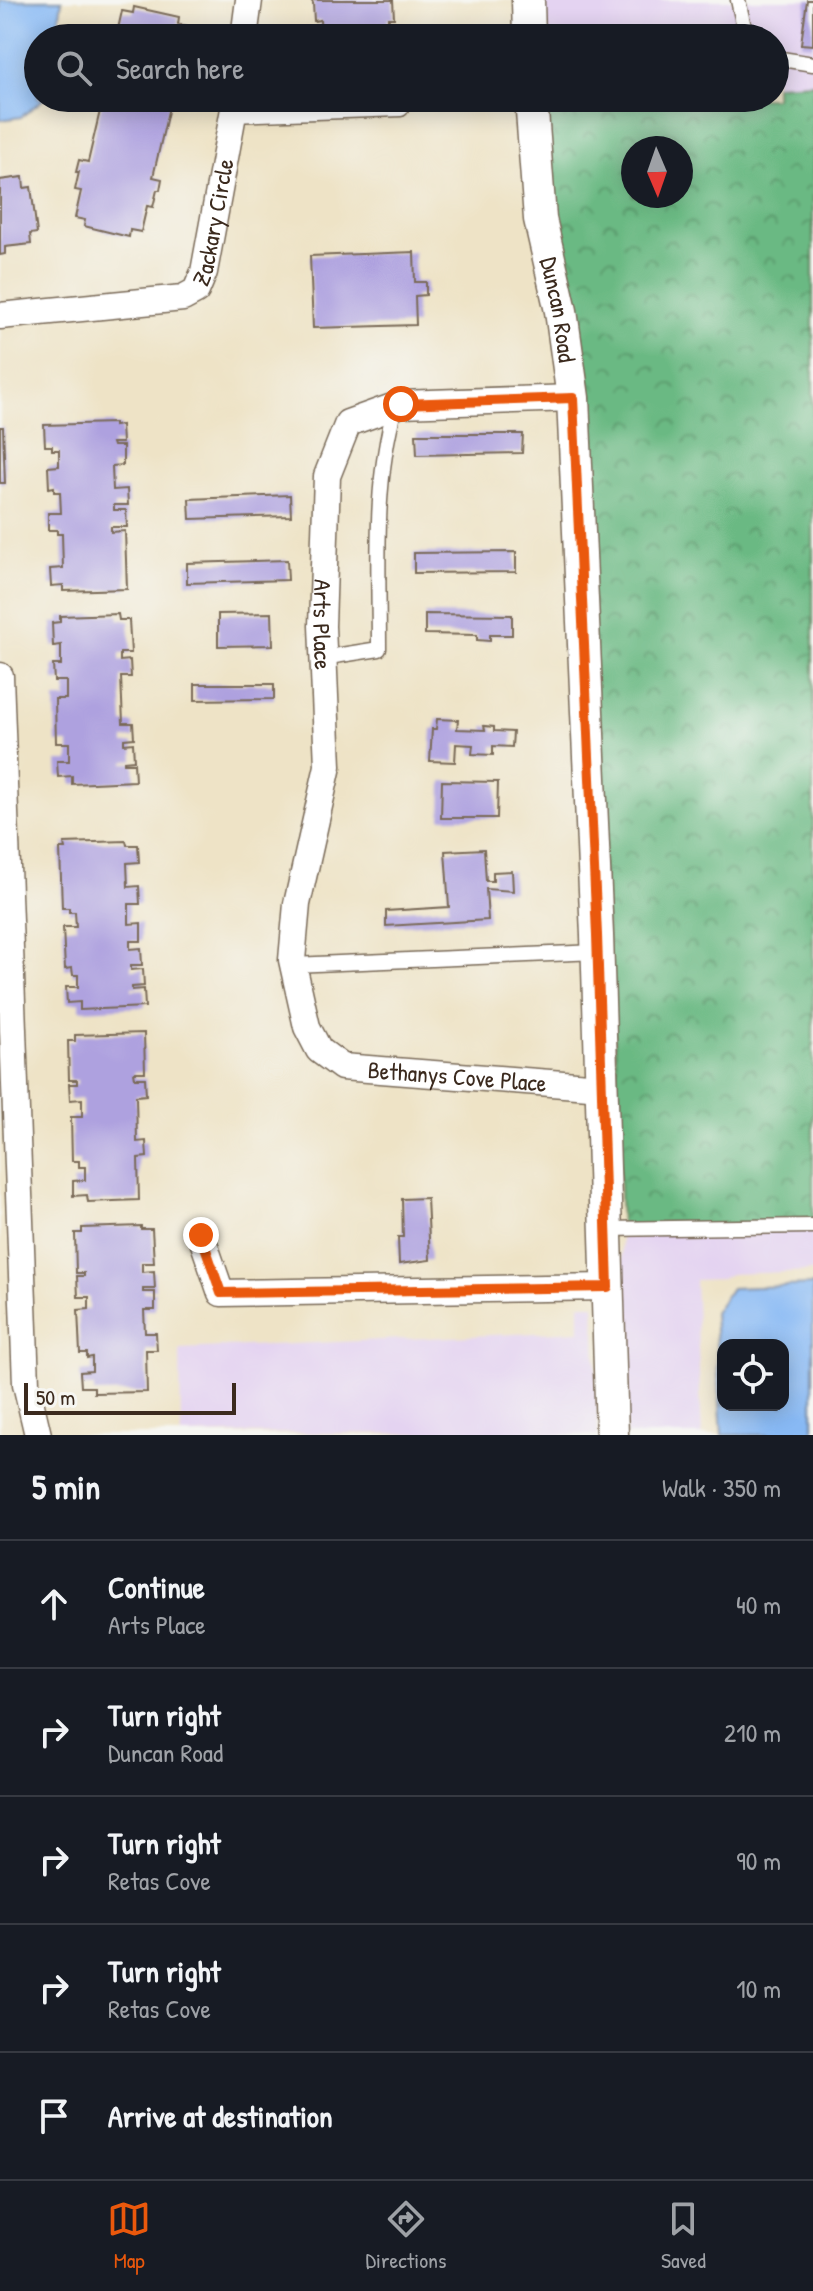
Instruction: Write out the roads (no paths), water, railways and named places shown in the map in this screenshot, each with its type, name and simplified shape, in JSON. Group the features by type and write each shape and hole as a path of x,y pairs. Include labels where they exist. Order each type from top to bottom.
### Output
{"street":[{"path":"246,24 249,0"},
{"path":"528,0 529,24"},
{"name":"Zackary Circle","path":"0,316 183,298 196,291 204,272 233,112"},
{"name":"Duncan Road","path":"532,112 540,219 561,311 573,398 597,952 612,1435"},
{"name":"Arts Place","path":"319,1050 307,1027 293,965 297,904 328,766 322,658 327,476 348,423 395,407 573,398"},
{"path":"0,676 9,1212 26,1384 38,1435"},
{"name":"Bethanys Cove Place","path":"319,1050 342,1067 602,1087"},
{"path":"201,1235 221,1293 608,1287"}],"lane":[{"path":"738,0 743,24"},
{"path":"789,60 813,64"},
{"path":"322,658 379,649 379,486 385,444 395,407"},
{"path":"293,965 597,952"},
{"path":"606,1229 813,1226"}],"water":[{"path":"0,0 62,0 59,24 24,24 24,112 27,112 21,117 0,120"},
{"path":"813,1285 813,1435 722,1435 720,1411 789,1411 789,1339 717,1339 717,1359 714,1313 731,1288"}]}
